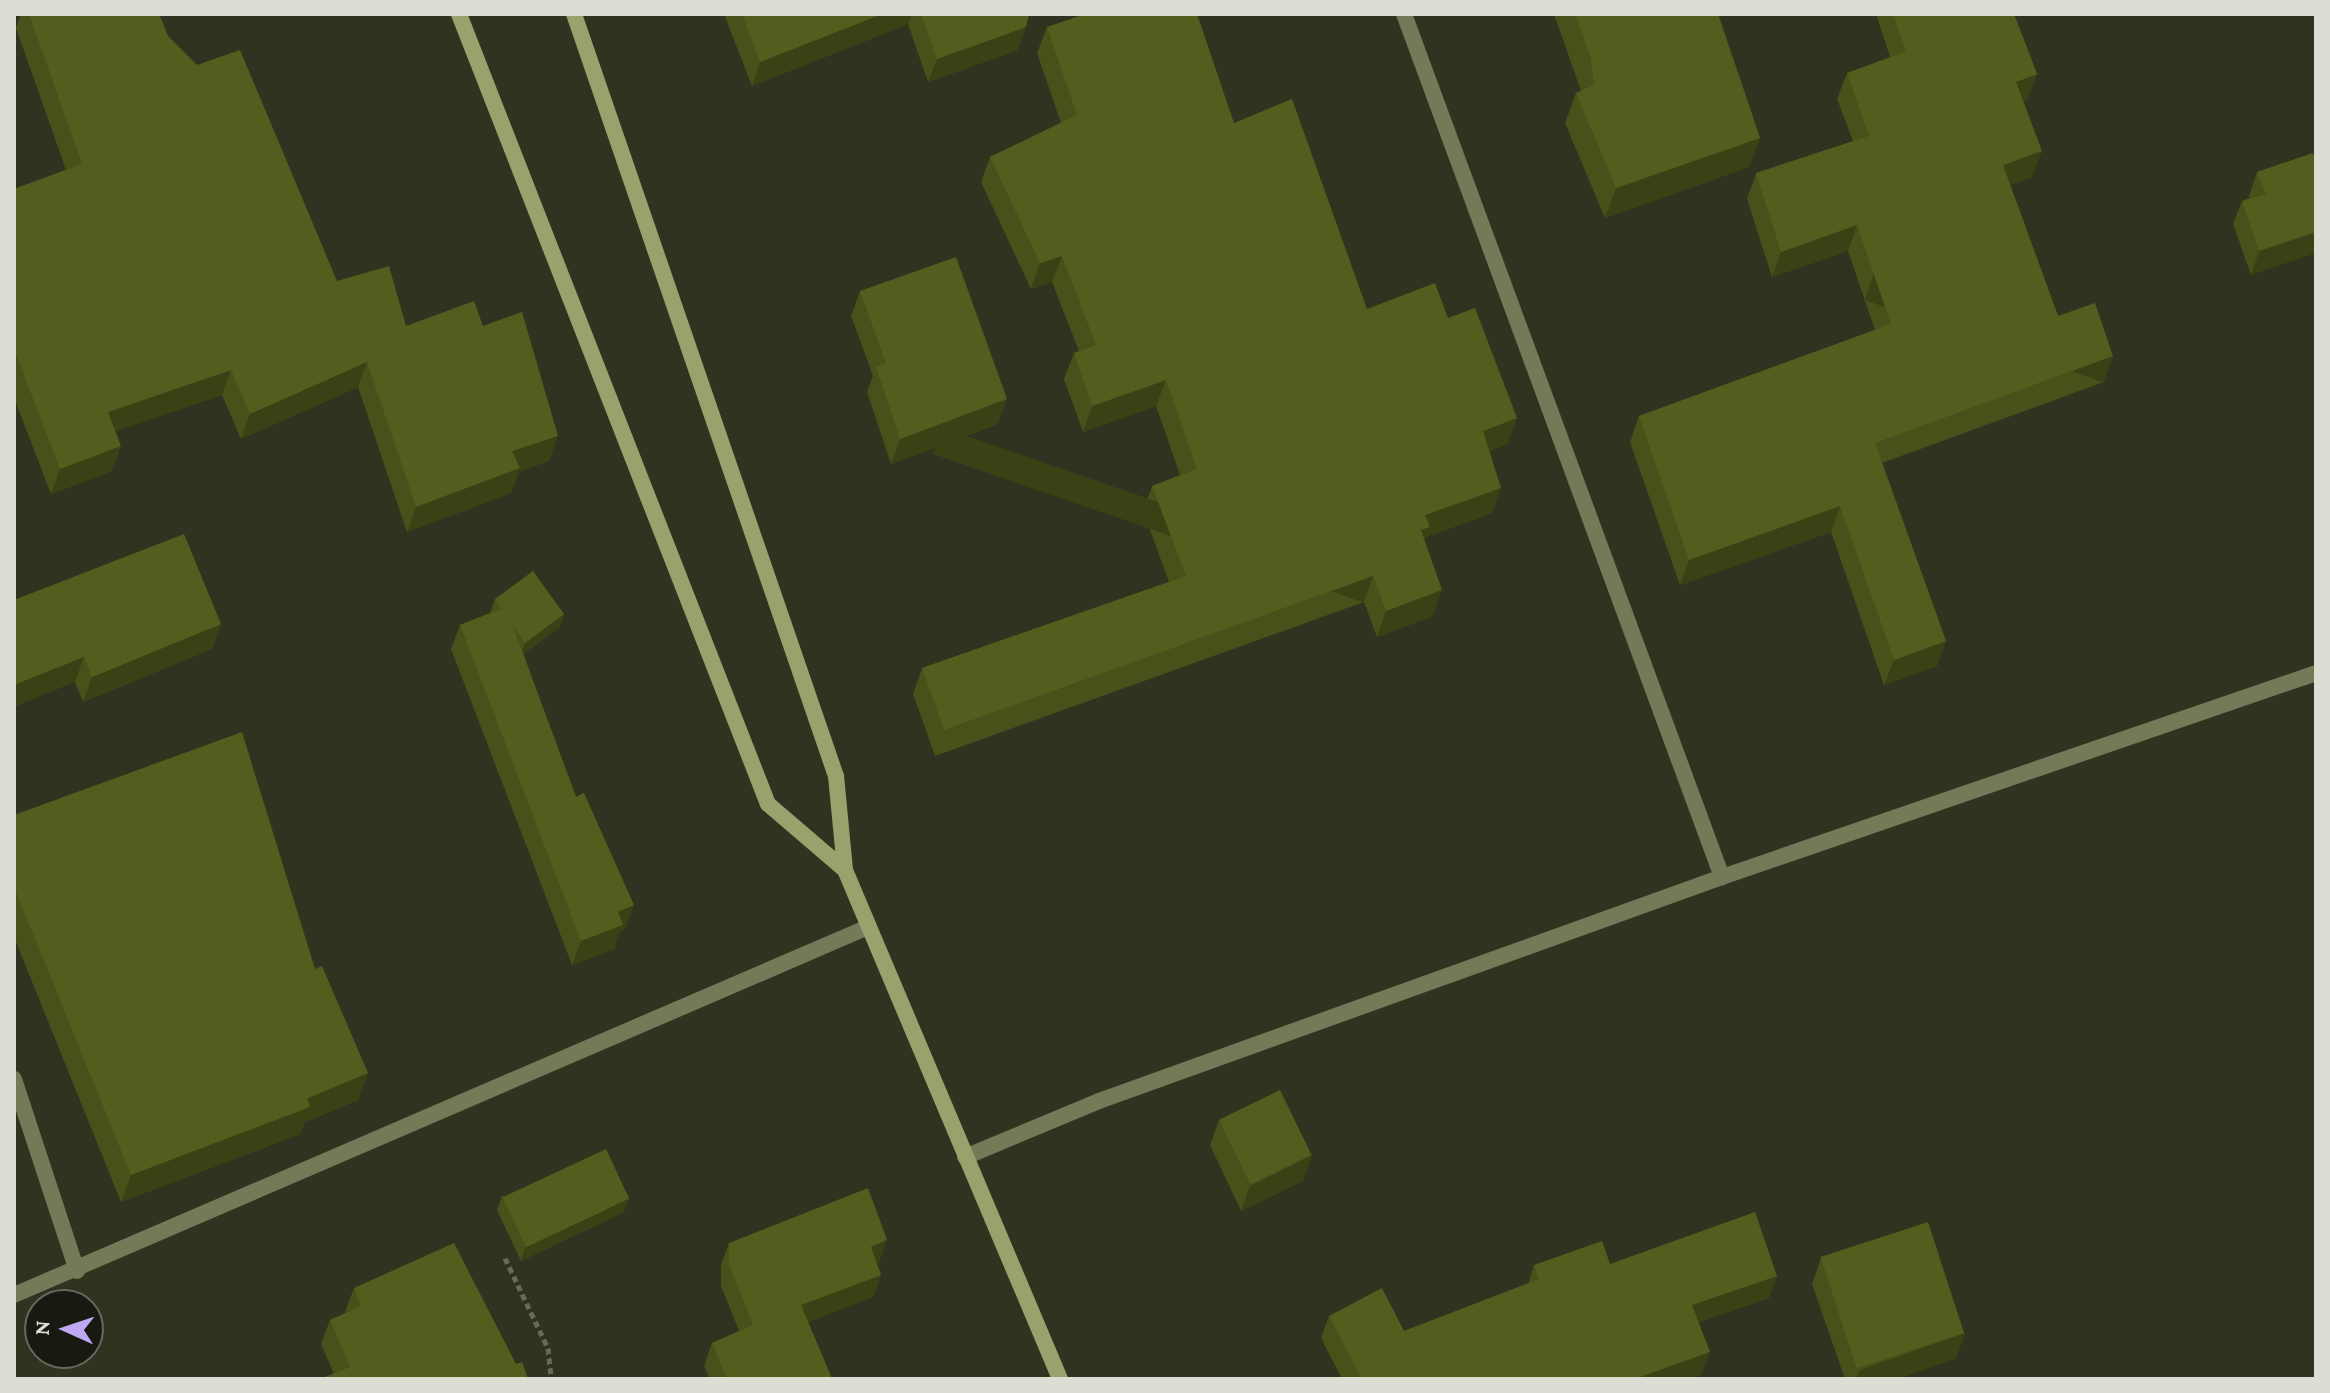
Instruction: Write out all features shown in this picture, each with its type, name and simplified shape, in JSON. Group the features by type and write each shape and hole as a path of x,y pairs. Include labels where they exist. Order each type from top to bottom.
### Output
{"street":[{"path":"459,14 768,804 845,870"},
{"path":"574,14 836,776 845,870 1060,1379"},
{"path":"1404,14 1722,877"},
{"path":"965,1157 1099,1101 1722,877 2316,673"},
{"path":"14,1295 77,1271 868,927"},
{"path":"14,1079 77,1271"}],"path":[{"path":"505,1258 548,1348 551,1379"}],"building":[{"path":"29,14 159,14 168,36 197,65 240,50 337,281 389,266 406,326 474,301 483,326 522,312 558,436 512,451 520,468 416,507 367,362 250,414 231,370 108,412 121,446 60,469 14,349 14,189 82,164"},
{"path":"742,14 882,14 760,62"},
{"path":"921,14 1029,14 1026,27 937,59"},
{"path":"1085,14 1197,14 1234,123 1292,99 1367,309 1435,283 1448,318 1475,308 1517,418 1483,431 1501,488 1425,515 1430,527 1421,530 1442,590 1386,611 1373,576 944,730 922,668 1186,576 1152,486 1197,469 1166,380 1092,406 1074,353 1096,345 1062,256 1040,263 990,157 1077,115 1047,27"},
{"path":"1575,14 1718,14 1760,138 1616,188 1576,93 1594,85 1591,59"},
{"path":"1893,14 2014,14 2037,74 2016,82 2042,151 2003,165 2058,316 2095,303 2113,356 1875,443 1946,641 1894,660 1840,506 1689,560 1639,416 1891,324 1857,225 1781,252 1756,173 1869,136 1847,73 1906,52"},
{"path":"2313,153 2316,162 2316,232 2259,251 2242,201 2266,194 2257,172"},
{"path":"956,257 1007,399 900,439 876,367 886,363 860,291"},
{"path":"184,534 221,624 92,677 84,657 14,685 14,600"},
{"path":"533,571 564,614 525,643 511,623 506,607 501,609 495,599"},
{"path":"506,607 576,797 584,793 634,905 618,912 623,925 581,941 460,625"},
{"path":"242,732 315,969 322,966 368,1073 307,1098 310,1107 131,1175 14,887 14,815"},
{"path":"1280,1090 1312,1155 1250,1185 1219,1120"},
{"path":"606,1149 629,1199 526,1247 503,1197"},
{"path":"868,1188 887,1240 871,1247 881,1275 801,1305 832,1379 727,1379 712,1343 753,1325 729,1264 729,1243"},
{"path":"1755,1212 1777,1276 1692,1305 1710,1352 1634,1379 1362,1379 1329,1316 1382,1288 1404,1331 1539,1279 1534,1265 1602,1241 1610,1264"},
{"path":"1928,1222 1964,1333 1857,1368 1821,1257"},
{"path":"454,1243 516,1364 522,1362 528,1379 320,1379 350,1367 330,1320 361,1306 354,1288"}]}
